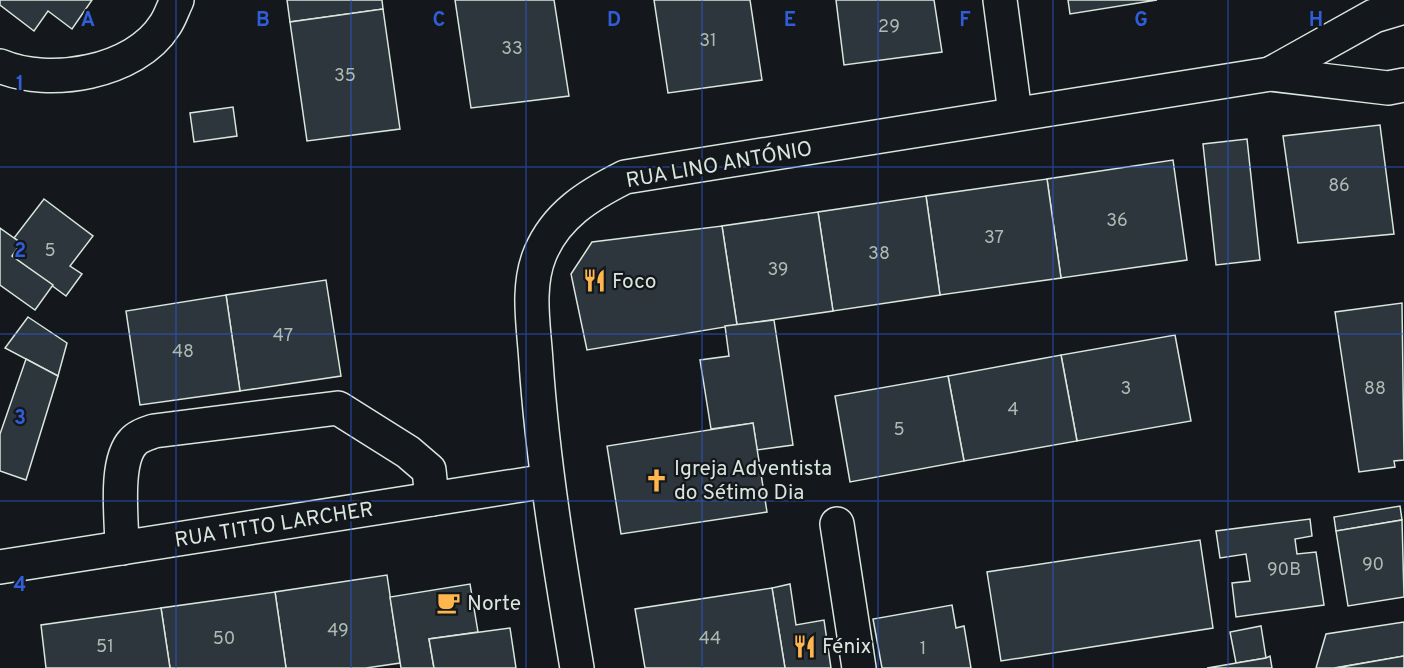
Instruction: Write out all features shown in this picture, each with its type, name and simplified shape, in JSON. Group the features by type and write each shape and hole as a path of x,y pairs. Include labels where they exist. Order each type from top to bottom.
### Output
{"street":[{"path":"0,66 15,73 60,77 107,67 130,56 165,27 177,0"},
{"path":"1000,0 1015,113"},
{"name":"RUA LINO ANTÓNIO","path":"1270,74 1374,16 1404,7"},
{"name":"RUA LINO ANTÓNIO","path":"578,668 548,481 532,310 533,279 540,254 554,230 574,206 625,177 1270,74 1388,88 1404,85"},
{"path":"122,548 124,456 132,442 154,431 338,408 408,452 429,470 432,499"},
{"name":"RUA TITTO LARCHER","path":"0,567 548,481"},
{"path":"837,524 859,668"}],"building":[{"path":"0,0 92,0 72,29 48,11 34,31 0,5"},
{"path":"287,0 382,0 383,9 290,22"},
{"path":"455,0 554,0 569,96 471,108"},
{"path":"654,0 750,0 762,80 668,93"},
{"path":"836,0 934,0 942,52 844,65"},
{"path":"1068,0 1157,0 1070,14"},
{"path":"383,9 400,129 307,141 290,22"},
{"path":"233,107 237,136 194,142 190,113"},
{"path":"1380,125 1394,234 1298,243 1283,136"},
{"path":"1247,139 1260,260 1216,265 1203,144"},
{"path":"1173,160 1187,260 1061,278 1047,179"},
{"path":"1047,179 1061,278 940,295 926,196"},
{"path":"926,196 940,295 833,311 818,212"},
{"path":"44,199 93,236 70,266 82,274 66,296 12,256 21,243 14,238"},
{"path":"818,212 833,311 737,325 722,226"},
{"path":"722,226 737,325 587,350 571,274 592,242"},
{"path":"0,228 21,243 12,256 53,285 35,310 0,285"},
{"path":"326,280 341,376 240,391 226,295"},
{"path":"226,295 240,391 140,405 126,311"},
{"path":"1402,303 1404,460 1394,461 1395,467 1359,472 1335,312"},
{"path":"28,317 67,343 58,376 5,348"},
{"path":"774,320 793,445 757,450 753,423 711,429 700,360 729,356 725,326"},
{"path":"1175,335 1191,421 1077,441 1061,355"},
{"path":"1061,355 1077,441 964,461 948,376"},
{"path":"26,359 58,376 26,480 0,471 0,434"},
{"path":"948,376 964,461 850,482 835,396"},
{"path":"753,423 767,512 621,534 607,446"},
{"path":"1400,506 1402,520 1336,531 1334,517"},
{"path":"1310,519 1312,536 1295,539 1297,554 1316,552 1324,605 1236,617 1232,583 1250,581 1246,554 1220,558 1216,531"},
{"path":"1402,520 1404,597 1348,606 1336,531"},
{"path":"1200,540 1213,628 1001,661 987,572"},
{"path":"387,575 400,663 366,668 286,668 275,592"},
{"path":"470,584 478,632 429,639 434,668 401,668 390,597"},
{"name":"Fénix","path":"790,584 796,625 824,620 831,668 785,668 772,588"},
{"path":"772,588 785,668 645,668 635,609"},
{"path":"275,592 286,668 170,668 161,608"},
{"path":"952,605 956,628 964,626 971,668 882,668 873,619"},
{"path":"161,608 170,668 46,668 41,625"},
{"path":"1404,622 1404,656 1334,668 1316,668 1326,634"},
{"path":"1261,626 1266,658 1236,663 1230,632"},
{"path":"510,628 516,668 434,668 429,639"},
{"path":"1270,656 1272,668 1207,668 1266,658"},
{"path":"1404,656 1404,668 1336,668"}],"place":[{"name":"Foco","path":"594,281"},
{"name":"Igreja Adventista do Sétimo Dia","path":"656,480"},
{"name":"Norte","path":"449,603"},
{"name":"Fénix","path":"804,646"}]}
